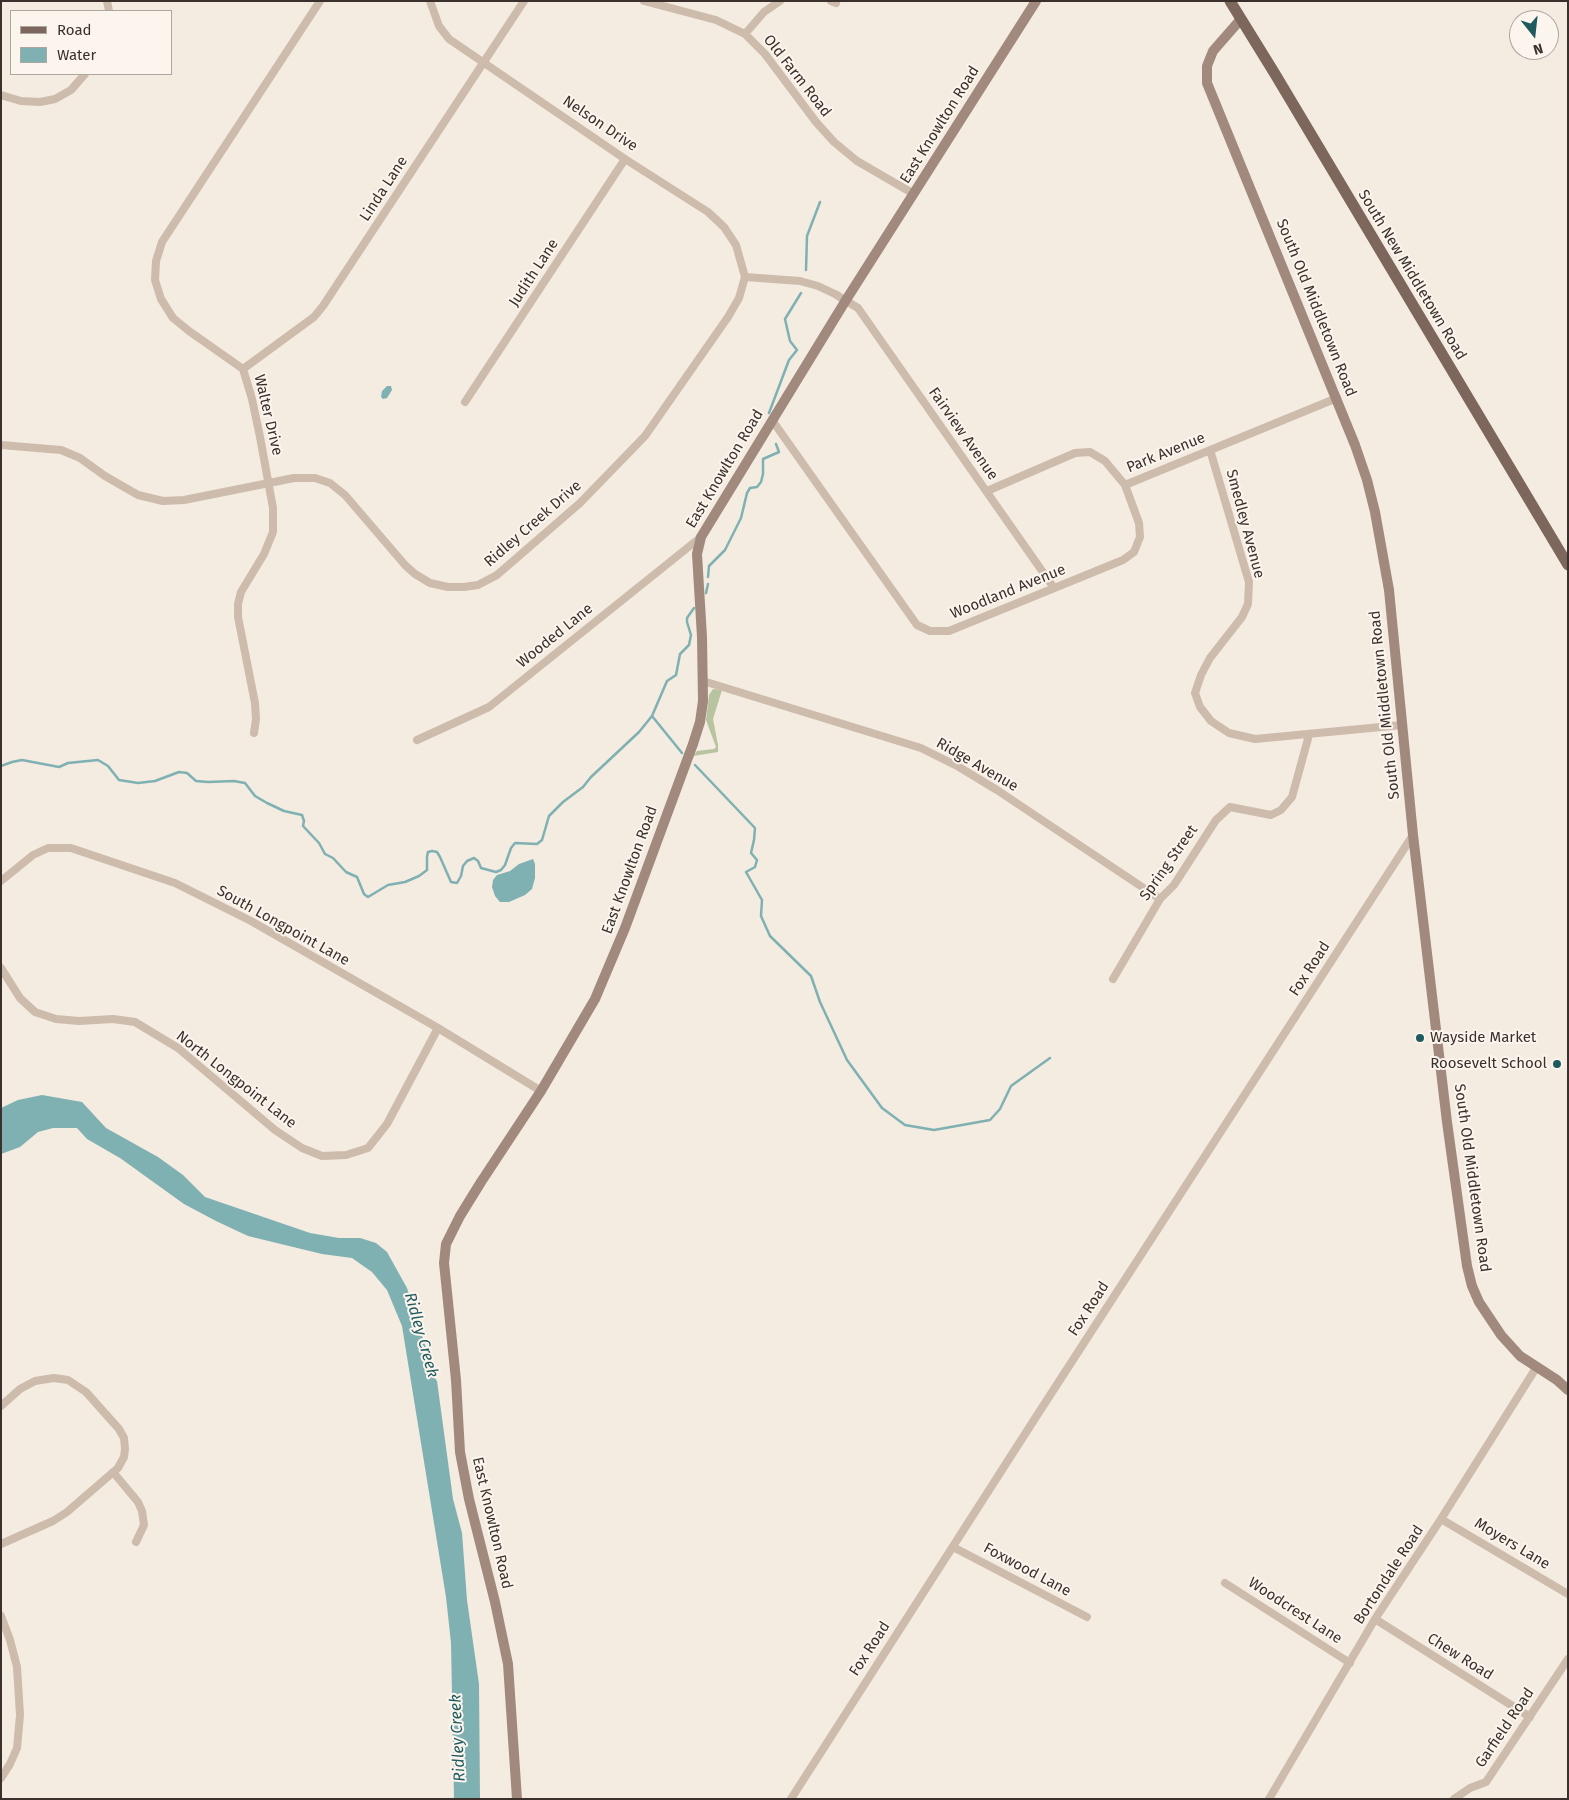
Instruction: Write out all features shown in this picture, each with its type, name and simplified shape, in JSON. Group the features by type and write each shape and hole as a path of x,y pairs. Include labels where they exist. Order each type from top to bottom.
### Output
{"main road":[{"name":"East Knowlton Road","path":"517,1799 508,1664 495,1602 468,1499 460,1452 456,1380 444,1263 446,1244 460,1216 541,1091 596,999 625,928 698,728 702,712 703,681 698,554 700,536 846,300 1036,1"},
{"name":"South New Middletown Road","path":"1230,1 1568,565"},
{"name":"South Old Middletown Road","path":"1241,19 1213,51 1207,66 1207,83 1337,398 1367,480 1376,512 1388,590 1413,835 1447,1122 1467,1266 1476,1294 1492,1324 1520,1356 1557,1380 1568,1390"}],"street":[{"name":"Walter Drive","path":"254,732 256,718 255,703 238,617 238,604 241,592 264,554 273,532 273,508 252,399 242,369 189,332 173,318 160,300 155,280 156,261 161,243 320,1"},
{"name":"Nelson Drive","path":"430,1 438,26 449,39 708,212 724,227 736,245 745,277"},
{"name":"Linda Lane","path":"242,369 314,318 524,1"},
{"name":"Old Farm Road","path":"644,1 716,20 745,34 765,54 816,122 834,142 857,161 914,194"},
{"path":"745,34 764,12 780,1"},
{"path":"1,95 21,101 40,102 55,99 71,90 84,75"},
{"name":"Judith Lane","path":"465,402 626,158"},
{"path":"745,277 800,281 818,286 846,300"},
{"name":"Ridley Creek Drive","path":"1,445 60,450 80,458 138,495 163,501 184,500 294,478 315,478 330,484 345,495 405,565 416,574 430,582 448,587 478,585 498,575 580,503 645,436 728,317 739,298 745,277"},
{"name":"Fairview Avenue","path":"846,300 858,308 1054,588"},
{"name":"Park Avenue","path":"986,491 1075,453 1090,452 1106,461 1125,484 1337,398"},
{"name":"Woodland Avenue","path":"772,420 917,625 930,631 949,631 1123,560 1134,552 1140,537 1139,524 1125,484"},
{"name":"Smedley Avenue","path":"1210,450 1248,582 1248,604 1242,618 1210,658 1201,675 1195,692 1200,707 1211,721 1229,733 1255,739 1402,725"},
{"name":"Wooded Lane","path":"417,740 489,707 700,536"},
{"name":"Ridge Avenue","path":"703,681 921,748 959,767 997,790 1160,899"},
{"name":"Spring Street","path":"1113,979 1160,899 1174,885 1216,820 1230,807 1271,815 1281,810 1292,797 1309,734"},
{"name":"Fox Road","path":"791,1799 1413,835"},
{"name":"South Longpoint Lane","path":"1,881 33,854 48,848 71,848 165,879 251,921 438,1028 541,1091"},
{"name":"North Longpoint Lane","path":"1,968 20,998 35,1012 56,1019 79,1021 113,1019 135,1022 178,1048 275,1130 302,1148 322,1156 346,1155 368,1148 387,1124 438,1028"},
{"name":"Bortondale Road","path":"1269,1799 1376,1619 1536,1368"},
{"path":"1,1406 20,1389 34,1381 54,1378 75,1384 86,1392 122,1434 126,1449 121,1464 60,1516 1,1544"},
{"path":"113,1472 138,1502 142,1511 144,1525 136,1542"},
{"name":"Moyers Lane","path":"1441,1519 1568,1594"},
{"name":"Foxwood Lane","path":"953,1547 1087,1617"},
{"name":"Woodcrest Lane","path":"1225,1583 1350,1663"},
{"path":"1,1616 17,1667 20,1715 17,1748 1,1778"},
{"name":"Chew Road","path":"1376,1619 1530,1717"},
{"name":"Garfield Road","path":"1454,1799 1470,1788 1486,1782 1568,1660"}],"green space":[{"path":"713,689 722,690 713,719 718,752 693,756 697,751 714,749 716,747 706,720 709,695"}],"water":[{"path":"387,386 391,386 392,390 387,398 383,399 381,397 382,391"},
{"path":"533,859 535,878 532,889 525,895 509,902 500,902 495,896 492,887 493,880 497,875 510,871 519,864"},
{"name":"Ridley Creek","path":"42,1095 82,1102 106,1128 158,1157 183,1175 205,1197 310,1233 339,1238 360,1238 376,1243 387,1252 407,1288 427,1351 430,1371 437,1381 453,1499 462,1533 467,1600 479,1684 480,1799 454,1799 451,1643 446,1597 402,1326 387,1290 372,1272 352,1258 322,1254 248,1236 216,1221 184,1204 120,1158 87,1139 77,1128 53,1128 38,1132 20,1147 1,1154 1,1108 18,1100"}],"waterway":[{"path":"806,270 807,236 820,202"},
{"path":"769,413 789,360 797,350 790,341 785,319 801,293"},
{"path":"708,577 709,566 725,550 741,518 747,493 750,488 757,487 761,482 763,459 779,452 776,444"},
{"path":"706,593 708,584"},
{"path":"1,766 22,760 59,767 68,763 98,760 108,766 119,780 138,783 155,781 179,772 187,773 196,781 234,781 245,783 255,796 267,803 284,811 302,815 303,826 319,843 325,854 333,858 346,872 357,877 364,894 368,897 388,885 405,882 419,876 427,870 428,852 432,851 437,852 451,882 457,883 463,866 467,861 474,858 478,861 481,868 496,872 505,865 511,848 515,843 537,844 542,840 549,816 563,802 583,787 591,777 639,732 652,716 667,681 676,675 680,654 689,645 691,635 687,618 694,608"},
{"path":"652,716 682,753"},
{"path":"695,765 755,828 751,853 757,860 755,867 746,872 762,900 761,916 770,936 811,976 820,1002 847,1060 882,1108 905,1125 934,1130 990,1120 1000,1109 1011,1086 1050,1058"}],"place":[{"name":"Wayside Market","path":"1420,1038"},
{"name":"Roosevelt School","path":"1557,1064"}]}
